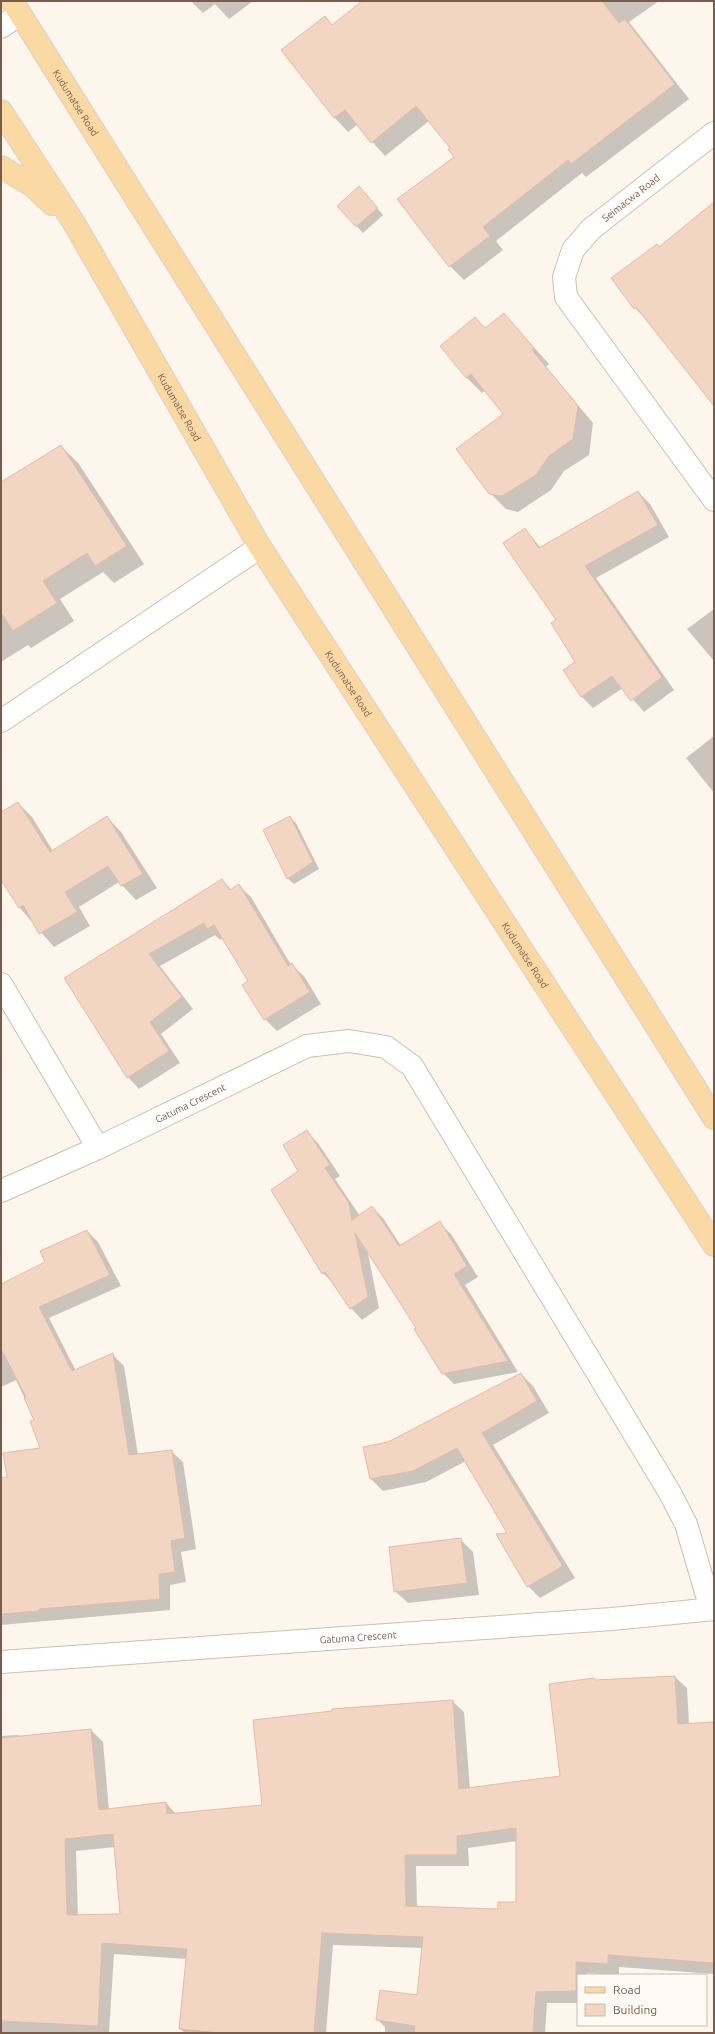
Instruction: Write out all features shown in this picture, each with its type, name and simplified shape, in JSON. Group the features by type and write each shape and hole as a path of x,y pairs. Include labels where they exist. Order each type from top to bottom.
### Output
{"main road":[{"name":"Kudumatse Road","path":"16,8 714,1118"},
{"name":"Kudumatse Road","path":"1,111 74,223 260,547 714,1245"},
{"path":"1,167 32,186 74,223"}],"street":[{"path":"1,27 16,8"},
{"name":"Seimacwa Road","path":"714,134 591,229 573,250 564,277 566,297 714,500"},
{"path":"1,721 260,547"},
{"path":"1,984 98,1148"},
{"name":"Gatuma Crescent","path":"1,1191 98,1148 307,1046 349,1041 386,1047 412,1066 670,1493 686,1524 713,1609 604,1620 1,1662"}],"building":[{"path":"362,1 602,1 619,23 625,19 675,84 571,164 568,160 483,227 490,236 449,267 397,199 454,157 448,149 450,148 416,106 371,143 345,110 334,118 281,50 325,16 332,25"},
{"path":"359,186 378,208 356,227 337,206"},
{"path":"714,202 714,406 636,307 634,309 611,278 657,244 659,247"},
{"path":"504,313 534,348 532,350 578,406 573,439 549,456 536,475 502,496 489,494 456,449 503,414 471,374 466,378 440,346 475,317 485,328"},
{"path":"61,445 127,546 95,566 87,553 43,581 57,603 13,631 1,613 1,482"},
{"path":"638,491 658,525 585,566 662,677 631,701 612,676 581,697 563,670 575,662 551,623 556,620 503,543 525,528 539,548"},
{"path":"18,802 50,852 107,816 143,874 121,886 108,866 65,892 77,912 39,934 23,905 19,908 1,880 1,812"},
{"path":"290,816 313,862 287,879 263,830"},
{"path":"222,879 230,890 239,884 288,966 292,963 310,992 264,1020 242,985 248,981 214,925 207,929 204,923 149,954 182,997 150,1022 169,1051 127,1078 64,978"},
{"path":"307,1130 330,1165 325,1168 349,1203 352,1220 372,1206 399,1246 440,1221 467,1266 454,1274 508,1361 442,1374 414,1329 416,1328 355,1233 368,1297 350,1309 325,1272 322,1274 271,1190 298,1171 283,1145"},
{"path":"87,1230 110,1275 39,1307 72,1371 113,1353 129,1455 172,1450 185,1538 171,1541 175,1572 159,1574 160,1599 39,1609 39,1611 1,1614 1,1478 7,1477 3,1453 40,1448 30,1421 34,1420 24,1398 26,1397 1,1349 1,1284 45,1262 40,1251"},
{"path":"521,1373 537,1401 482,1433 563,1566 527,1587 496,1534 507,1533 457,1448 413,1471 370,1479 363,1447 388,1442"},
{"path":"461,1538 467,1583 394,1592 389,1547"},
{"path":"675,1676 678,1724 714,1722 714,1963 608,1955 608,1964 576,1962 576,1991 536,1992 533,2033 414,2033 415,2026 376,2020 380,1990 417,1995 423,1937 322,1933 314,2033 223,2033 179,2029 187,1949 102,1943 98,2026 1,2021 1,1738 91,1729 99,1810 166,1802 167,1814 262,1805 253,1720 332,1711 332,1709 453,1700 459,1789 560,1776 549,1684 594,1678 595,1680","holes":["516,1828 516,1902 498,1902 498,1909 406,1906 405,1855 457,1855 457,1836","113,1834 120,1914 67,1915 65,1839"]}]}
